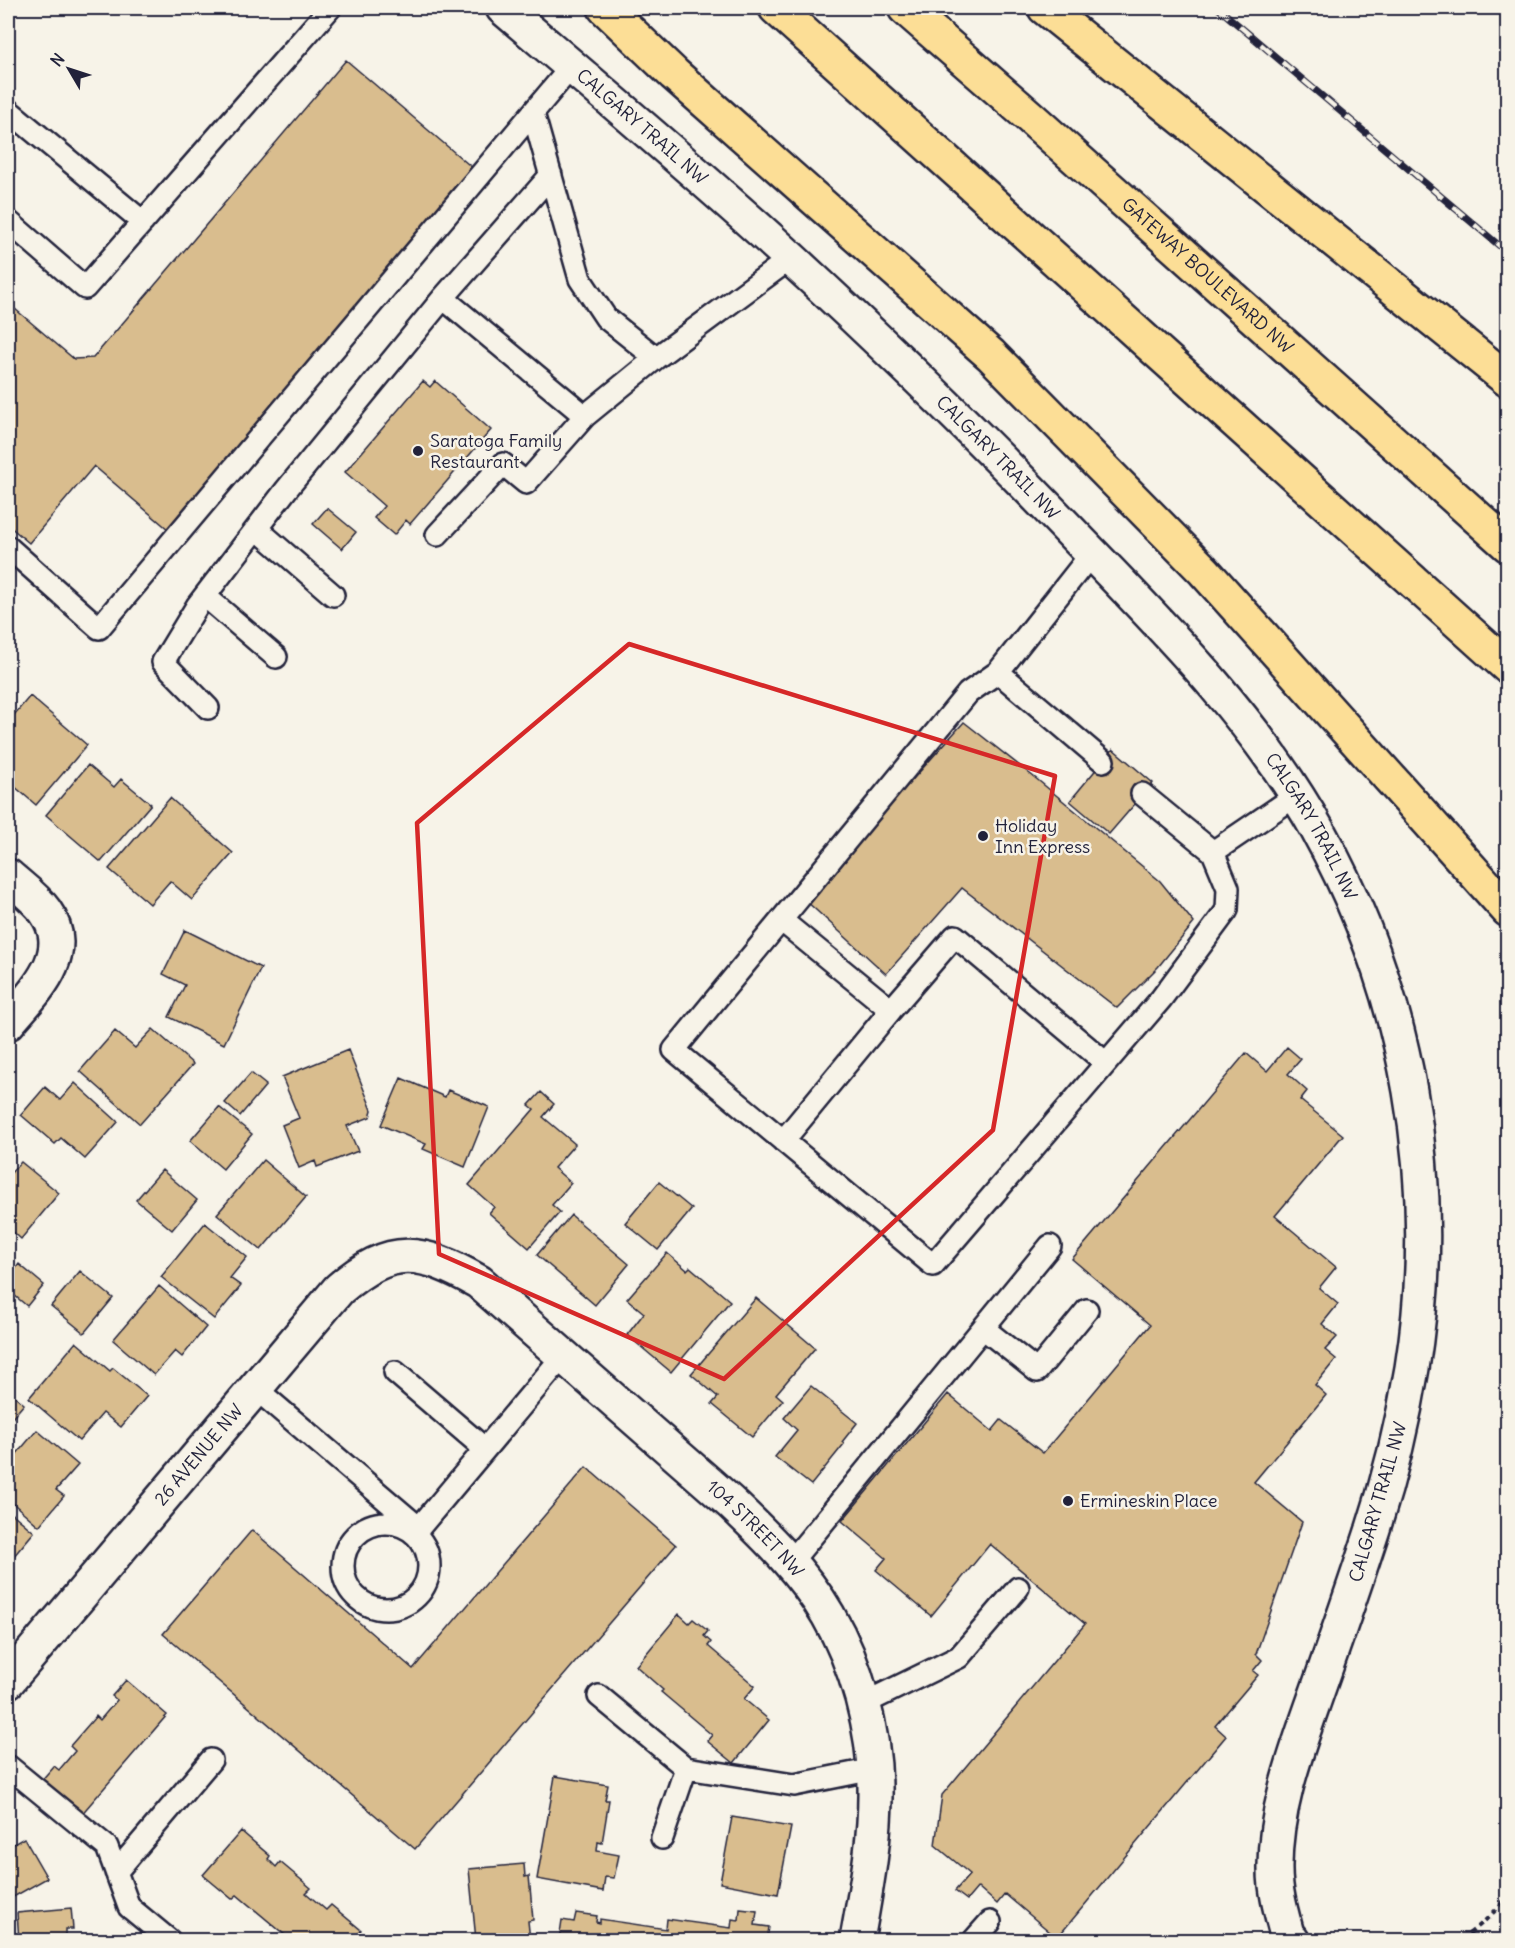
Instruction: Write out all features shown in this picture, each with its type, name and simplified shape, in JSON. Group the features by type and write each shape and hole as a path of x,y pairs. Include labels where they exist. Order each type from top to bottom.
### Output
{"highway":[{"path":"605,8 674,74 991,356 1204,571 1508,910"},
{"path":"776,8 1508,667"},
{"name":"GATEWAY BOULEVARD NW","path":"905,8 1508,545"},
{"path":"1044,8 1508,380"}],"street":[{"name":"CALGARY TRAIL NW","path":"504,8 790,258 1002,460 1201,670 1244,722 1297,795 1344,883 1378,965 1396,1024 1416,1116 1423,1237 1420,1293 1413,1361 1392,1468 1369,1542 1297,1749 1276,1835 1277,1890 1289,1940"},
{"path":"8,876 45,911 52,925 55,944 52,966 8,1023"},
{"name":"104 STREET NW","path":"407,1255 449,1266 479,1282 769,1538 805,1581 829,1616 850,1662 863,1704 873,1769 874,1821 871,1859 857,1941"},
{"name":"26 AVENUE NW","path":"8,1681 339,1289 357,1274 379,1261 407,1255"}],"lane":[{"path":"8,221 85,288 330,8"},
{"path":"8,547 99,628 572,66"},
{"path":"8,110 143,222"},
{"path":"533,113 580,279 606,318 656,358"},
{"path":"208,708 163,662 206,596 256,529 443,298 551,175"},
{"path":"437,535 503,464 526,483 585,416 656,358 790,258"},
{"path":"443,298 585,416"},
{"path":"256,529 333,595"},
{"path":"1092,554 998,672 968,693 674,1050 933,1265 1161,999 1227,910 1228,888 1213,852 1142,794"},
{"path":"206,596 276,657"},
{"path":"998,672 1103,761"},
{"path":"1213,852 1297,795"},
{"path":"781,920 891,1010"},
{"path":"783,1141 955,936 1106,1063"},
{"path":"790,1563 1050,1246"},
{"path":"983,1328 1037,1371 1087,1310"},
{"path":"416,1530 563,1356"},
{"path":"395,1372 485,1449"},
{"path":"255,1388 416,1530 423,1544 428,1559 428,1573 423,1587 413,1599 400,1606 386,1609 371,1606 358,1599 349,1588 344,1574 347,1548 354,1538 364,1529 376,1524 389,1523 416,1530"},
{"path":"863,1704 959,1657 1017,1588"},
{"path":"599,1696 686,1768 794,1785 873,1769"},
{"path":"116,1872 211,1760"},
{"path":"8,1766 107,1847 129,1907 169,1941"},
{"path":"662,1838 686,1768"},
{"path":"974,1941 990,1922"}],"path":[{"path":"1460,1941 1479,1928 1508,1895"}],"highlighted area":[{"path":"629,644 1055,776 993,1130 724,1379 439,1254 417,823"}],"building":[{"path":"346,60 475,170 169,530 94,466 29,543 8,525 8,303 74,359 93,358"},
{"name":"Saratoga Family Restaurant","path":"423,381 430,387 435,381 491,430 410,524 406,520 394,535 374,518 384,506 345,472"},
{"path":"327,508 356,532 342,549 313,524"},
{"path":"30,696 87,745 36,805 14,786 10,791 8,789 8,722"},
{"name":"Holiday Inn Express","path":"964,722 1160,881 1194,923 1158,967 1117,1008 962,888 886,974 805,900"},
{"path":"1113,749 1153,783 1109,834 1070,801"},
{"path":"88,765 114,787 121,779 151,804 101,862 46,815"},
{"path":"170,798 233,853 192,900 170,881 150,904 109,869"},
{"path":"185,930 261,968 224,1044 169,1017 185,985 163,974"},
{"path":"153,1029 193,1064 140,1124 80,1071 115,1031 135,1048"},
{"name":"Ermineskin Place","path":"1287,1047 1301,1059 1288,1074 1307,1091 1300,1100 1343,1135 1275,1216 1336,1267 1319,1288 1338,1304 1322,1324 1337,1337 1325,1350 1336,1359 1315,1385 1326,1395 1254,1482 1302,1522 1256,1654 1262,1660 1253,1671 1258,1675 1215,1726 1226,1736 1057,1938 1005,1894 997,1904 978,1887 967,1900 955,1891 970,1874 935,1845 942,1795 1085,1624 990,1544 931,1616 876,1570 886,1558 842,1521 948,1394 992,1431 1001,1420 1043,1453 1150,1325 1072,1259 1246,1053 1267,1071"},
{"path":"348,1050 372,1110 370,1117 347,1126 358,1151 317,1167 315,1161 299,1168 282,1125 299,1118 282,1077"},
{"path":"251,1073 266,1085 240,1116 225,1103"},
{"path":"401,1078 445,1097 448,1090 489,1107 465,1167 423,1149 426,1144 381,1125"},
{"path":"75,1083 118,1122 85,1159 61,1138 55,1144 21,1115 45,1087 60,1100"},
{"path":"541,1092 554,1104 543,1117 575,1144 554,1168 571,1183 552,1205 560,1212 529,1248 489,1213 494,1207 469,1185 534,1109 529,1105"},
{"path":"219,1107 252,1134 223,1169 190,1141"},
{"path":"263,1160 306,1197 261,1250 217,1214"},
{"path":"21,1162 59,1193 21,1239 8,1227 8,1176"},
{"path":"162,1170 197,1200 172,1230 136,1200"},
{"path":"659,1182 692,1209 658,1250 625,1223"},
{"path":"571,1215 629,1264 595,1305 537,1255"},
{"path":"205,1223 247,1257 230,1278 241,1286 214,1319 161,1277"},
{"path":"667,1253 687,1270 690,1267 730,1301 671,1372 627,1335 644,1313 627,1299"},
{"path":"19,1264 44,1285 27,1306 8,1290 8,1278"},
{"path":"80,1271 113,1298 84,1333 51,1306"},
{"path":"159,1286 206,1327 182,1357 175,1351 154,1375 113,1340"},
{"path":"756,1298 815,1348 776,1394 783,1400 752,1437 712,1404 718,1397 691,1374"},
{"path":"76,1342 110,1371 113,1368 147,1396 121,1427 103,1413 79,1441 29,1398"},
{"path":"811,1386 857,1423 842,1442 844,1444 811,1485 775,1457 797,1430 784,1418"},
{"path":"8,1390 24,1404 8,1423"},
{"path":"37,1430 78,1465 56,1490 64,1496 39,1526 8,1499 8,1464"},
{"path":"586,1467 676,1545 415,1849 163,1634 252,1530 413,1669"},
{"path":"8,1510 34,1532 8,1563"},
{"path":"679,1614 689,1623 693,1619 708,1631 704,1636 711,1642 708,1646 755,1686 744,1699 769,1720 734,1763 707,1741 712,1735 661,1692 663,1690 636,1666"},
{"path":"126,1680 167,1715 80,1816 40,1782 54,1766 59,1770 75,1751 70,1746 96,1716 100,1720 117,1700 112,1696"},
{"path":"555,1776 608,1785 605,1800 609,1800 602,1843 598,1842 597,1851 619,1855 614,1878 605,1877 603,1891 537,1879"},
{"path":"732,1817 791,1827 778,1894 720,1883"},
{"path":"241,1831 270,1856 268,1859 276,1867 280,1862 311,1888 306,1893 326,1910 331,1905 361,1930 357,1936 363,1940 291,1940 237,1895 232,1899 203,1875"},
{"path":"24,1838 47,1878 8,1900 8,1840 12,1845"},
{"path":"524,1864 525,1877 529,1876 533,1920 528,1921 530,1940 476,1940 469,1869"},
{"path":"71,1908 73,1929 65,1929 65,1940 19,1940 17,1913"},
{"path":"740,1909 757,1911 755,1925 769,1927 767,1940 559,1940 562,1920 574,1922 576,1913 597,1916 596,1922 600,1923 600,1919 666,1929 667,1919 731,1928 732,1919 739,1920"}],"railway":[{"path":"1218,8 1508,253"}],"place":[{"name":"Saratoga Family Restaurant","path":"418,451"},
{"name":"Holiday Inn Express","path":"983,836"},
{"name":"Ermineskin Place","path":"1068,1501"}]}
